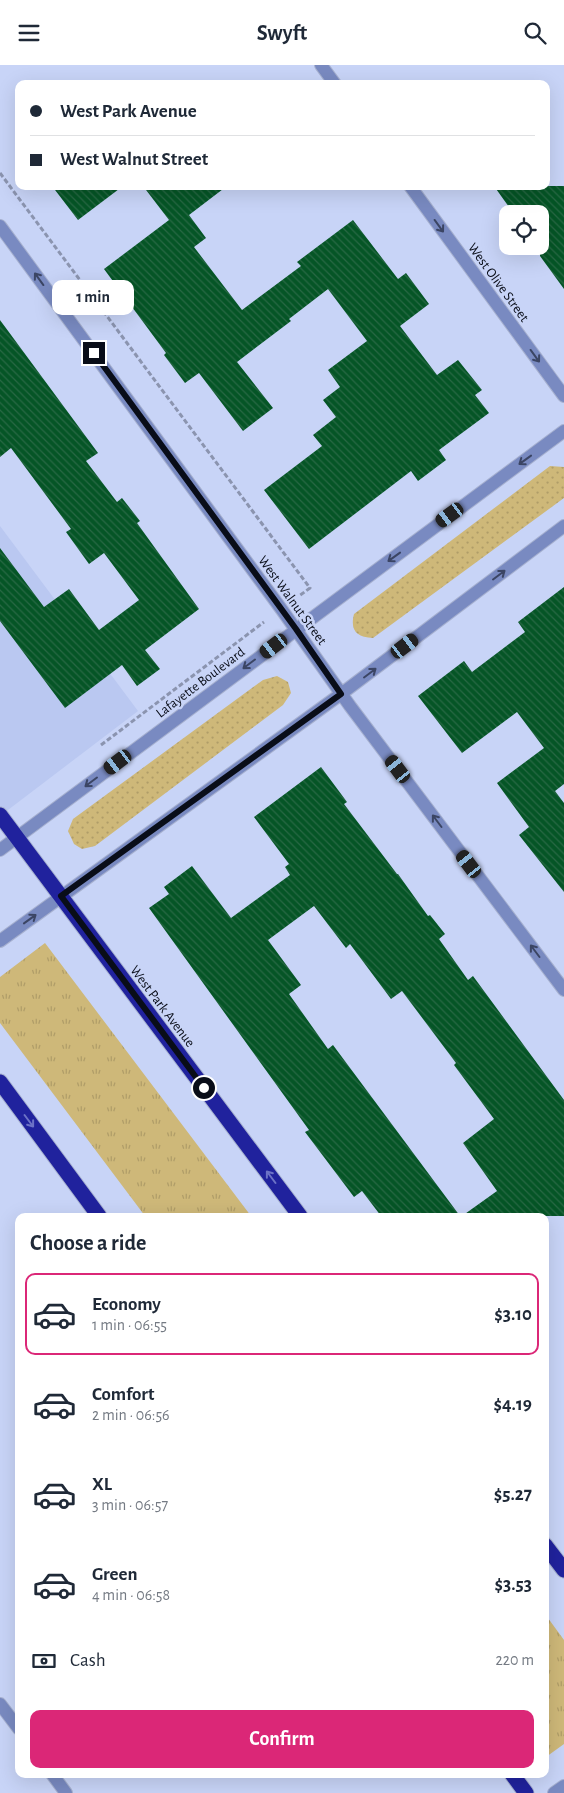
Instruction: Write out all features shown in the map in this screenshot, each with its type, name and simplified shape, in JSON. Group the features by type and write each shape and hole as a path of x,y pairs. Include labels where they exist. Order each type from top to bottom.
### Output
{"highway":[{"name":"West Park Avenue","path":"0,815 298,1213"},
{"path":"0,1082 97,1213"},
{"path":"549,1550 564,1570"},
{"path":"515,1778 526,1793"}],"street":[{"path":"321,65 332,80"},
{"name":"West Olive Street","path":"413,190 564,396"},
{"name":"West Walnut Street","path":"0,225 296,629 341,694 564,990"},
{"name":"Lafayette Boulevard","path":"0,850 564,431"},
{"path":"0,941 341,694 564,526"},
{"path":"0,1704 15,1724"},
{"path":"55,1778 66,1793"},
{"path":"554,1793 564,1785"}],"path":[{"path":"0,173 310,588 95,749"}],"shaded area":[{"path":"0,526 138,711 0,816"}],"green space":[{"path":"550,466 564,467 564,498 373,638 362,636 356,632 353,624 354,614"},
{"path":"277,676 288,682 291,693 283,705 95,846 82,849 74,844 68,831 73,819 263,680"},
{"path":"45,943 249,1213 143,1213 0,1023 0,977"},
{"path":"549,1619 564,1640 564,1744 549,1755"}],"building":[{"path":"550,186 564,186 564,289 540,256 549,255 549,205 508,205 497,190 550,190"},
{"path":"55,190 118,190 78,220"},
{"path":"146,190 222,190 189,215 206,238 194,247 242,310 301,266 297,262 353,220 398,279 406,273 429,304 400,326 437,375 458,360 482,390 475,395 489,413 439,450 446,460 418,481 411,471 309,549 264,490 322,446 313,435 336,417 323,400 340,387 328,370 367,341 328,289 289,319 291,321 237,362 273,408 243,431 199,373 185,383 164,355 166,353 104,269 169,220"},
{"path":"0,320 98,453 86,461 117,502 122,498 140,521 137,523 199,609 145,650 160,669 137,686 122,665 65,708 0,621 0,548 44,607 69,589 99,630 139,600 104,553 89,564 66,532 71,529 11,448 0,457"},
{"path":"564,587 564,784 555,791 564,803 564,892 519,835 529,827 497,783 544,748 517,712 462,753 418,696 464,661 472,672 525,632 518,622"},
{"path":"321,767 347,802 344,804 428,916 430,915 445,934 439,939 468,980 473,976 564,1100 564,1216 549,1216 549,1213 466,1213 497,1191 463,1143 494,1119 454,1065 456,1063 402,991 391,999 350,944 346,948 314,906 268,940 301,985 289,994 328,1049 333,1045 458,1213 379,1213 362,1191 354,1197 305,1132 309,1130 149,908 169,894 164,887 192,866 231,918 290,875 285,867 289,864 254,817"}],"route":[{"path":"94,353 296,629 341,694 61,896 204,1088"}]}
